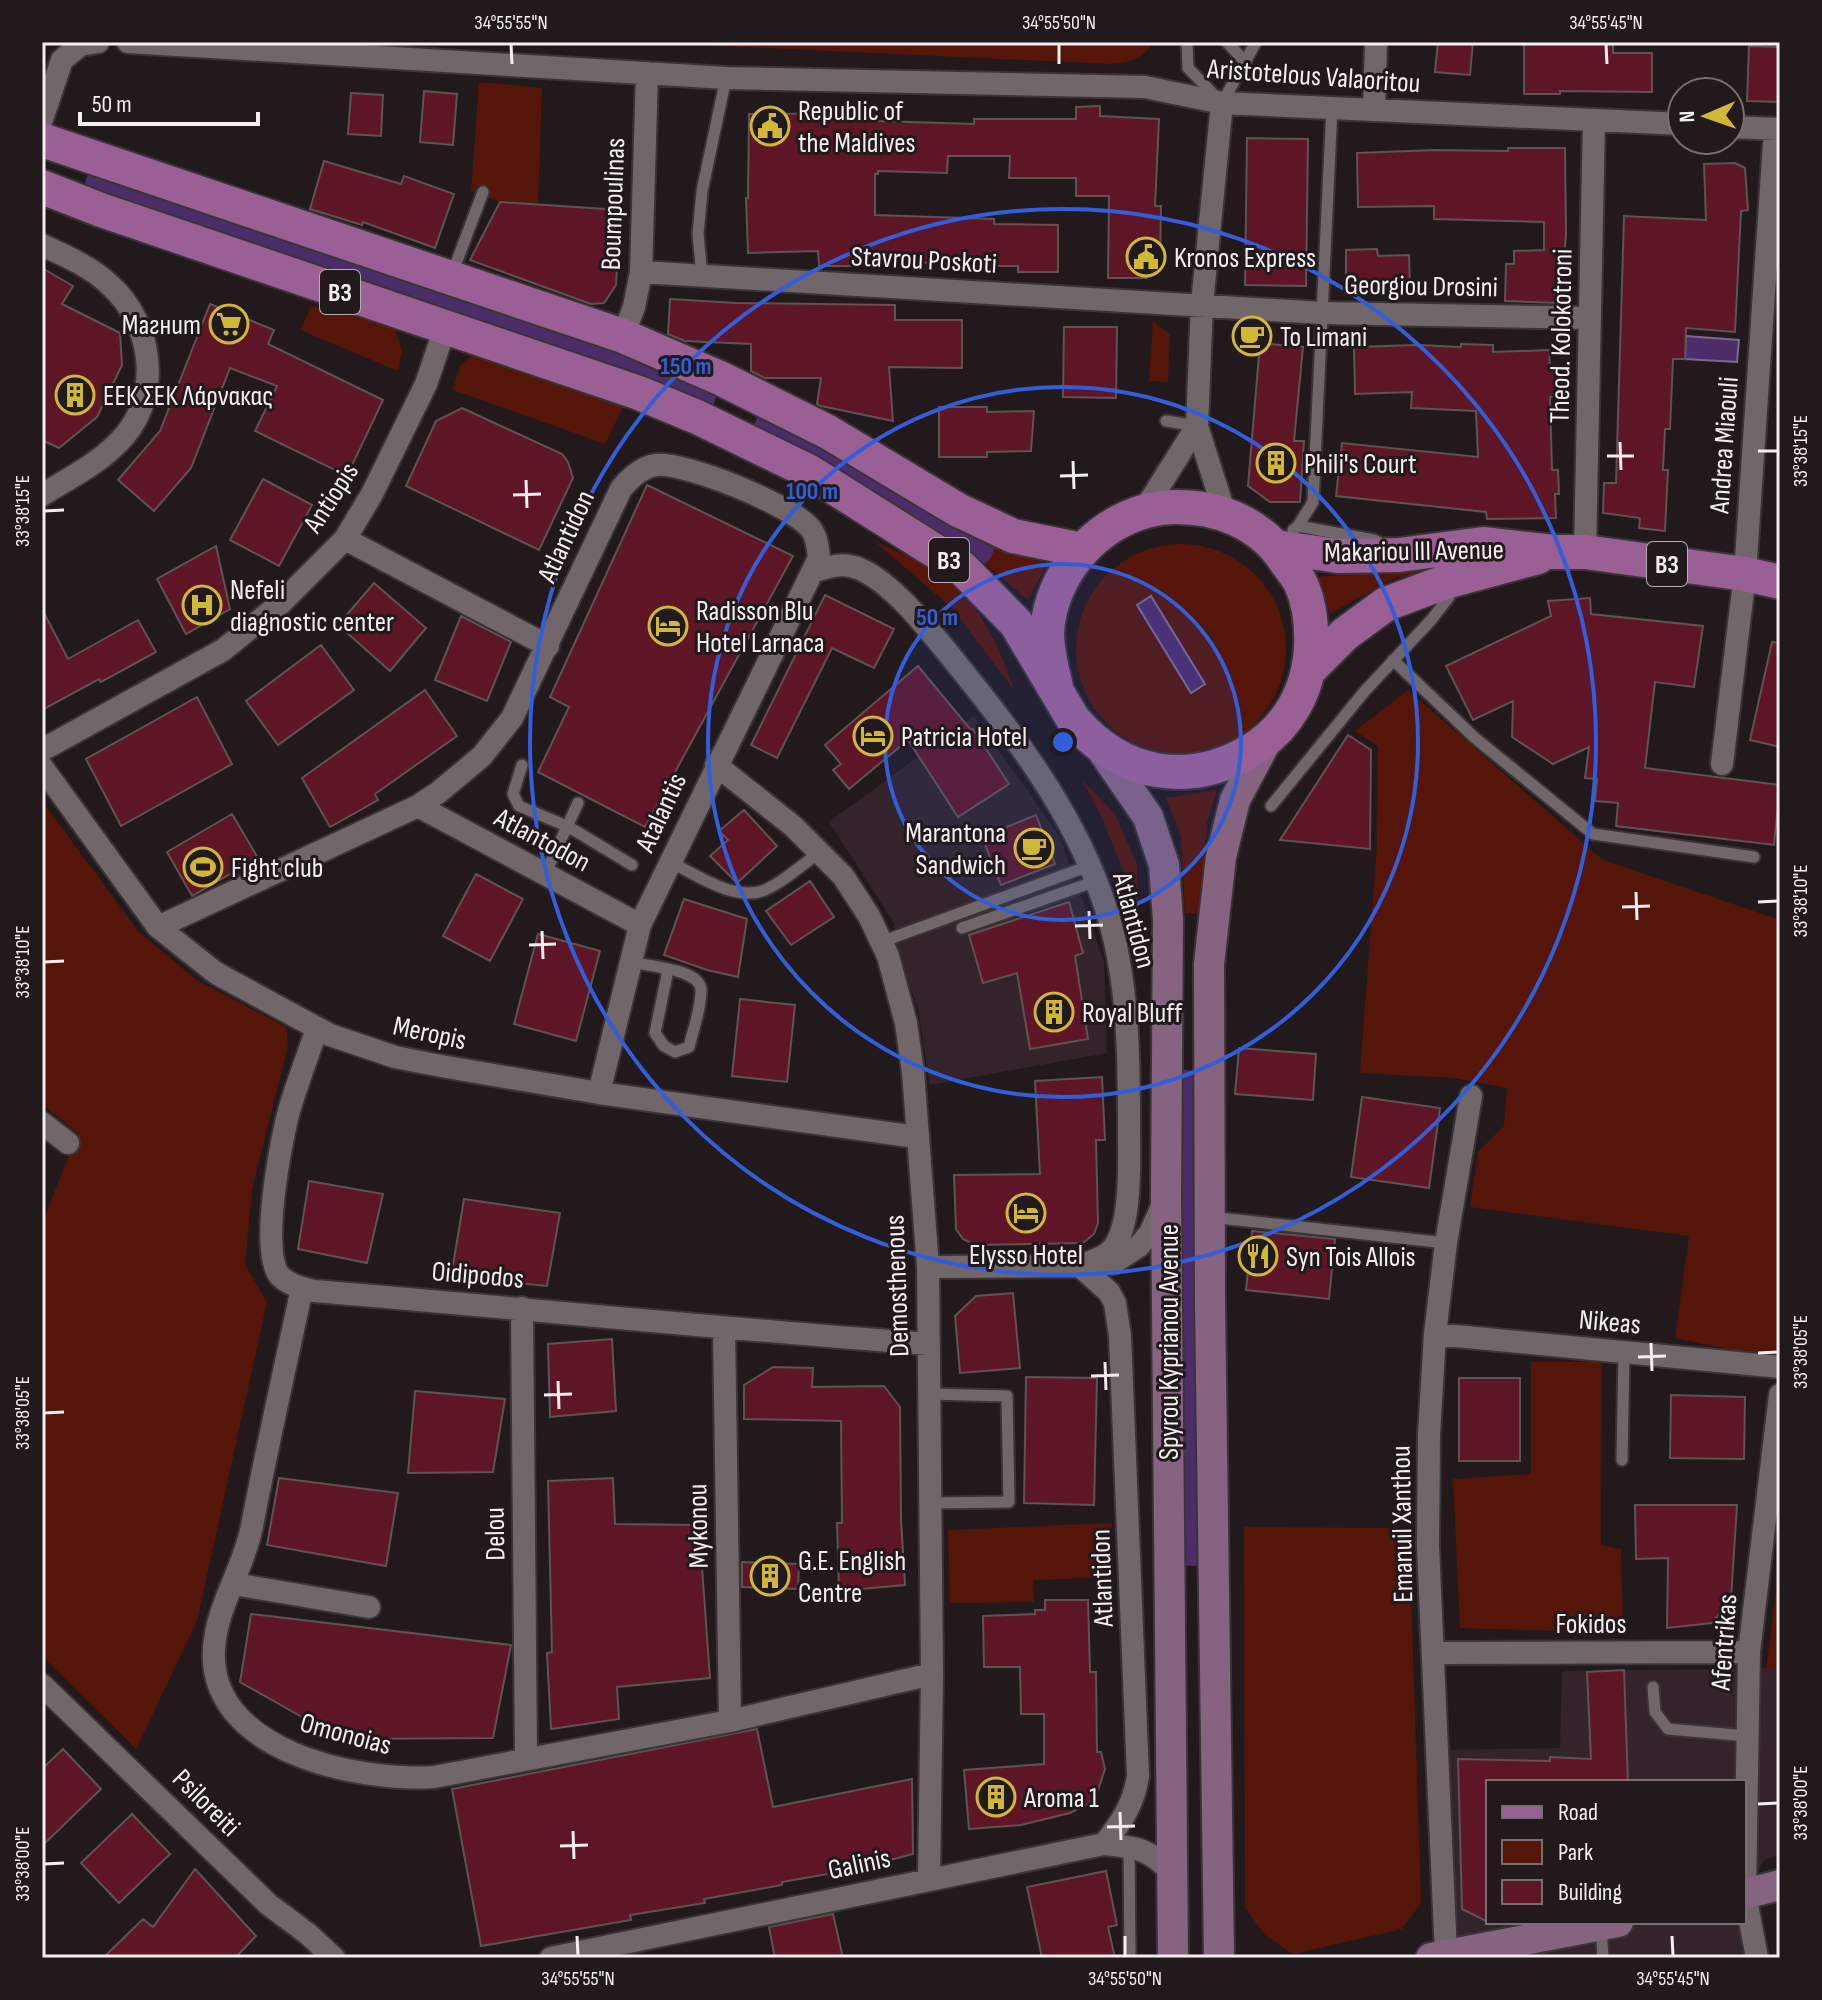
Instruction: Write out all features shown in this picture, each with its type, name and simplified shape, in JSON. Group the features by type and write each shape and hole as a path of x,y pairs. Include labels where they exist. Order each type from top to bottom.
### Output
{"main road":[{"name":"B3","path":"42,140 623,336 722,379 828,432 913,485 999,530 1041,543 1082,550"},
{"name":"B3","path":"42,187 101,210 639,393 697,417 808,471 962,568 1016,623 1073,719 1098,744 1138,766 1184,773 1229,764 1267,740 1286,720 1300,696 1309,670 1312,626 1287,536 1257,531 1225,514 1189,507 1143,512 1112,525 1082,550 1061,581 1050,615 1048,652 1056,687"},
{"name":"Makariou III Avenue","path":"1287,536 1338,556 1399,555 1483,544 1745,574 1780,582"},
{"name":"Makariou III Avenue","path":"1309,670 1345,634 1386,604 1445,582 1570,552"},
{"name":"Spyrou Kyprianou Avenue","path":"1219,1958 1209,1217 1209,964 1221,857 1235,800 1267,740"},
{"name":"Spyrou Kyprianou Avenue","path":"1098,744 1148,817 1164,865 1168,920 1166,1196 1173,1958"},
{"path":"1746,1894 1780,1885"},
{"path":"1438,1956 1610,1924"}],"street":[{"path":"42,119 62,60 80,45 98,42"},
{"name":"Aristotelous Valaoritou","path":"128,42 726,78 1145,87 1222,103 1666,123"},
{"path":"1370,46 1374,109"},
{"name":"Boumpoulinas","path":"623,336 634,307 641,272 647,73"},
{"path":"1222,103 1202,304 1197,426 1225,514"},
{"name":"Theod. Kolokotroni","path":"1570,552 1590,318 1594,120"},
{"path":"1746,128 1777,129"},
{"name":"Andrea Miaouli","path":"1722,764 1745,574 1777,129"},
{"path":"42,245 86,267 120,295 143,333 148,367 143,401 127,433 89,467 42,495"},
{"name":"Stavrou Poskoti","path":"641,272 1202,304"},
{"name":"Georgiou Drosini","path":"1202,304 1322,313 1590,318"},
{"name":"Antiopis","path":"42,750 223,650 280,604 345,539 372,494 426,384 445,328"},
{"path":"1143,512 1197,426"},
{"name":"Atlantidon","path":"158,927 418,806 462,773 503,731 521,704 613,500 643,469 654,465 681,467 708,475 801,518 816,538 819,558 813,572"},
{"path":"345,539 548,646"},
{"name":"Atlantidon","path":"813,572 829,566 857,568 882,584 922,623 1031,760 1058,804 1092,874 1114,935 1122,982 1126,1041 1129,1174 1124,1219 1116,1243 1108,1253 1080,1266 1099,1281 1115,1303 1120,1336 1138,1776 1127,1813 1104,1844"},
{"name":"Atalantis","path":"599,1093 640,925 813,572"},
{"name":"Demosthenous","path":"716,765 769,806 820,852 856,894 896,979 908,1035 928,1267 932,1674 929,1879"},
{"name":"Meropis","path":"42,767 158,927 216,973 317,1028 395,1057 599,1093 917,1137"},
{"name":"Atlantodon","path":"418,806 640,925"},
{"path":"302,1288 281,1277 276,1269 270,1234 288,1114 317,1028"},
{"name":"Emanuil Xanthou","path":"1438,1956 1434,1653 1428,1546 1435,1334 1446,1243 1471,1096"},
{"path":"42,1123 68,1143"},
{"path":"928,1267 1113,1263 1139,1246 1150,1233 1166,1196"},
{"name":"Oidipodos","path":"302,1288 724,1329 929,1344"},
{"name":"Omonoias","path":"302,1288 250,1535 218,1623 214,1648 218,1683 234,1711 271,1742 348,1771 391,1777 434,1777 730,1721 932,1674"},
{"name":"Delou","path":"522,1308 526,1759"},
{"name":"Mykonou","path":"724,1329 730,1721"},
{"name":"Nikeas","path":"1435,1334 1780,1367"},
{"name":"Afentrikas","path":"1746,1789 1749,1652 1780,1395"},
{"path":"234,1584 369,1607"},
{"name":"Fokidos","path":"1434,1653 1749,1652"},
{"name":"Psiloreiti","path":"45,1695 312,1949 334,1958"},
{"name":"Galinis","path":"551,1958 1104,1844 1129,1846 1156,1855 1172,1873"},
{"name":"Afentrikas","path":"1746,1904 1757,1958"}],"lane":[{"path":"1187,42 1188,68 1222,103 1256,42"},
{"path":"1227,42 1246,63"},
{"path":"1246,63 1247,42"},
{"path":"702,276 698,234 702,191 726,78"},
{"path":"1287,536 1313,502 1332,107"},
{"path":"451,276 483,192"},
{"path":"1166,421 1197,426"},
{"path":"1271,806 1393,660 1432,619 1449,597 1445,582"},
{"path":"1393,660 1475,738 1593,834 1754,857"},
{"path":"522,765 513,794 519,806 569,827 632,865"},
{"path":"545,874 578,803"},
{"path":"670,861 736,893 753,894 768,889 820,852"},
{"path":"962,928 1092,874"},
{"path":"881,942 1092,874"},
{"path":"630,962 688,974 697,979 702,989 689,1047 675,1052 664,1046 655,1033 668,970"},
{"path":"1209,1217 1446,1243"},
{"path":"1622,1460 1624,1352"},
{"path":"929,1394 1007,1396 1009,1502 930,1503"},
{"path":"1653,1687 1655,1712 1668,1729 1747,1736"},
{"path":"1129,1846 1130,1957"},
{"path":"1603,1958 1610,1924"}],"shaded area":[{"path":"1686,336 1739,340 1737,362 1685,359"},
{"path":"1151,596 1205,684 1191,693 1137,605"},
{"path":"974,716 1060,837 1104,962 1107,1053 930,1085 918,1008 895,951 894,923 829,822"},
{"path":"1780,1668 1780,1855 1764,1860 1746,1897 1746,1780 1486,1780 1486,1924 1742,1924 1749,1958 1458,1958 1449,1750 1560,1748 1562,1671"}],"green space":[{"path":"635,42 1153,42 1145,53 1135,59 1111,64"},
{"path":"479,82 542,88 538,203 500,202 471,191"},
{"path":"311,306 395,329 402,350 398,371 300,330"},
{"path":"1153,321 1170,335 1168,382 1149,381"},
{"path":"475,354 624,405 605,444 453,390 460,365"},
{"path":"979,540 1047,564 1028,600 972,553"},
{"path":"874,541 924,564 961,592 992,637 1014,690 952,608"},
{"path":"1181,544 1221,552 1255,575 1278,609 1286,649 1278,689 1255,723 1221,746 1181,754 1141,746 1107,723 1084,689 1076,649 1084,609 1107,575 1141,552"},
{"path":"1481,559 1392,579 1330,614 1317,577 1369,573 1414,563"},
{"path":"1408,690 1603,860 1780,920 1780,1326 1776,1359 1675,1338 1689,1236 1470,1207 1478,1152 1504,1126 1507,1088 1454,1078 1360,1073 1377,844 1378,746 1355,731"},
{"path":"1082,780 1115,814 1137,865 1137,907 1103,820"},
{"path":"1217,790 1207,822 1200,914 1185,913 1181,836 1166,798"},
{"path":"42,801 139,932 195,979 286,1027 288,1046 252,1189 245,1265 267,1302 197,1621 136,1749 42,1656 42,1223 78,1133 42,1104"},
{"path":"1531,1362 1602,1362 1601,1545 1621,1549 1623,1633 1460,1628 1453,1479 1531,1474"},
{"path":"1112,1523 1113,1577 1033,1580 1034,1602 950,1603 948,1530"},
{"path":"1244,1527 1409,1528 1421,1903 1402,1929 1293,1954 1265,1935 1245,1908"},
{"path":"1780,1560 1780,1668 1766,1670"}],"building":[{"path":"1438,42 1473,42 1470,75 1435,72"},
{"path":"1524,42 1613,42 1613,53 1652,53 1652,92 1560,91 1560,94 1524,94"},
{"path":"1749,46 1780,47 1779,102 1747,101"},
{"path":"424,91 457,94 453,145 420,142"},
{"path":"351,93 383,95 381,136 348,134"},
{"path":"1100,106 1100,116 1159,119 1155,206 1161,206 1160,264 1147,264 1147,278 1108,278 1109,196 1076,196 1076,178 1009,178 1010,156 948,156 947,173 878,171 875,174 875,215 994,219 994,224 1058,225 1058,272 1018,272 1018,266 955,266 955,263 876,262 876,266 819,266 818,251 748,253 749,114 879,113 879,121 974,124 974,119 1076,119 1076,107"},
{"path":"1247,138 1308,139 1306,286 1245,285"},
{"path":"1508,148 1565,148 1566,234 1561,303 1505,301 1506,264 1514,264 1514,251 1544,250 1544,222 1434,219 1434,206 1358,207 1357,153 1508,151"},
{"path":"324,161 401,184 404,176 454,194 435,248 363,222 362,225 310,209"},
{"path":"1735,163 1745,168 1748,210 1741,211 1735,332 1686,328 1685,359 1673,359 1670,429 1665,429 1663,470 1668,470 1665,531 1639,528 1640,518 1603,513 1604,483 1616,483 1624,216 1706,220 1704,164"},
{"path":"500,202 620,210 616,285 604,303 591,304 470,260"},
{"path":"1377,249 1378,256 1409,255 1410,286 1378,288 1378,282 1346,282 1346,250"},
{"name":"ΕΕΚ ΣΕΚ Λάρνακας","path":"42,268 73,286 62,304 120,333 122,365 97,417 59,448 42,440"},
{"path":"670,299 895,305 895,320 962,320 962,368 889,367 893,421 821,406 817,404 821,378 765,378 751,371 751,344 685,341 668,334"},
{"path":"210,304 274,330 268,344 383,400 347,476 255,431 277,386 230,368 191,468 154,511 118,480 160,431"},
{"path":"1064,327 1117,327 1116,398 1063,397"},
{"path":"1260,343 1303,347 1294,441 1304,441 1300,502 1270,502 1248,486"},
{"path":"1461,344 1493,345 1493,352 1549,350 1550,367 1560,367 1562,396 1550,397 1552,470 1558,470 1556,518 1487,519 1486,512 1336,496 1342,443 1478,457 1476,411 1411,408 1412,392 1355,394 1354,347 1461,347"},
{"path":"939,407 987,407 987,412 1034,411 1031,451 987,452 987,457 939,457"},
{"path":"462,408 562,454 568,462 573,478 539,550 406,486 436,421"},
{"path":"263,479 312,505 279,566 230,540"},
{"name":"Radisson Blu Hotel Larnaca","path":"647,485 793,556 645,827 538,772 569,707 550,697"},
{"path":"216,546 230,609 186,634 157,579"},
{"path":"374,583 426,628 390,671 338,625"},
{"path":"825,595 894,629 874,668 832,648 777,758 751,745"},
{"path":"1590,598 1591,614 1703,626 1694,687 1655,682 1645,768 1780,785 1774,845 1616,826 1618,803 1595,801 1597,779 1585,778 1589,747 1553,764 1512,737 1513,701 1473,720 1446,666 1551,616 1548,601"},
{"path":"42,609 68,659 138,620 156,652 42,710"},
{"path":"461,616 511,642 487,701 435,680"},
{"path":"1772,642 1780,643 1780,747 1750,740"},
{"path":"321,645 354,690 278,745 246,701"},
{"path":"918,666 973,729 1009,784 958,817 908,740 849,789 833,770 841,764 825,745"},
{"path":"425,690 457,736 375,794 378,800 330,827 302,778"},
{"path":"197,697 232,764 121,826 86,759"},
{"path":"1348,735 1371,750 1370,849 1280,840"},
{"path":"744,810 777,846 737,883 710,856 728,840 719,831"},
{"path":"232,814 258,858 192,896 167,852"},
{"path":"1036,815 1055,864 1001,885 982,837"},
{"path":"476,874 523,899 490,961 443,936"},
{"path":"810,881 834,917 791,945 766,911"},
{"path":"684,899 747,919 738,977 664,955"},
{"path":"1069,902 1083,953 1075,956 1088,1039 1030,1049 1017,973 983,983 969,935"},
{"path":"538,934 600,951 576,1041 514,1024"},
{"path":"740,999 795,1005 787,1082 732,1076"},
{"path":"1239,1048 1316,1054 1313,1100 1235,1094"},
{"name":"Elysso Hotel","path":"1102,1077 1105,1140 1096,1140 1098,1223 1094,1234 1083,1243 975,1245 963,1239 956,1229 954,1175 1040,1174 1035,1081"},
{"path":"1362,1097 1440,1108 1429,1188 1351,1177"},
{"path":"309,1181 383,1194 367,1263 298,1249"},
{"path":"464,1199 560,1213 547,1286 451,1277"},
{"path":"1252,1231 1335,1239 1329,1299 1246,1290"},
{"path":"1013,1293 1020,1368 960,1373 955,1316 976,1296"},
{"path":"612,1339 616,1411 550,1417 548,1344"},
{"path":"773,1367 813,1368 812,1387 884,1386 900,1407 905,1585 839,1591 837,1523 842,1523 841,1421 744,1419 744,1385"},
{"path":"1026,1377 1097,1378 1094,1505 1024,1503"},
{"path":"1459,1378 1520,1378 1520,1461 1459,1461"},
{"path":"415,1391 505,1399 493,1472 408,1473"},
{"path":"1671,1395 1745,1397 1744,1459 1670,1458"},
{"path":"279,1478 398,1493 386,1566 267,1545"},
{"path":"613,1478 615,1524 699,1525 710,1678 617,1687 619,1719 551,1729 547,1653 552,1652 548,1481"},
{"path":"1635,1505 1737,1505 1731,1599 1712,1623 1667,1628 1668,1558 1636,1559"},
{"name":"G.E. English Centre","path":"742,1562 799,1564 798,1589 742,1587"},
{"path":"1045,1600 1088,1600 1090,1672 1096,1672 1097,1752 1101,1752 1105,1769 1098,1790 1089,1803 1070,1813 1021,1825 969,1829 964,1770 1044,1764 1044,1714 1021,1714 1020,1667 984,1667 983,1616 1035,1614 1035,1610 1045,1610"},
{"path":"251,1614 511,1645 493,1738 341,1739 240,1682"},
{"path":"1624,1670 1628,1780 1486,1780 1486,1921 1462,1909 1458,1759 1591,1759 1587,1672"},
{"path":"757,1729 773,1807 912,1779 913,1854 856,1869 782,1882 782,1885 704,1899 705,1903 630,1915 631,1920 481,1946 452,1789"},
{"path":"63,1749 101,1789 42,1846 42,1769"},
{"path":"132,1814 170,1854 119,1903 81,1863"},
{"path":"195,1869 256,1936 235,1958 103,1958 143,1919 153,1927"},
{"path":"1106,1871 1117,1925 1108,1927 1115,1958 1042,1958 1027,1887"},
{"path":"833,1914 843,1958 775,1958 769,1927"}],"waterway":[{"path":"106,186 584,349 695,394"},
{"path":"774,431 876,485 973,546"},
{"path":"1185,1091 1192,1545"}],"place":[{"name":"Republic of the Maldives","path":"770,126"},
{"name":"Kronos Express","path":"1146,257"},
{"name":"Магнит","path":"229,324"},
{"name":"To Limani","path":"1252,336"},
{"name":"ΕΕΚ ΣΕΚ Λάρνακας","path":"75,395"},
{"name":"Phili's Court","path":"1276,463"},
{"name":"Nefeli diagnostic center","path":"202,605"},
{"name":"Radisson Blu Hotel Larnaca","path":"668,626"},
{"name":"Patricia Hotel","path":"873,736"},
{"name":"Marantona Sandwich","path":"1034,848"},
{"name":"Fight club","path":"203,867"},
{"name":"Royal Bluff","path":"1054,1012"},
{"name":"Elysso Hotel","path":"1026,1213"},
{"name":"Syn Tois Allois","path":"1258,1256"},
{"name":"G.E. English Centre","path":"770,1576"},
{"name":"Aroma 1","path":"996,1797"}]}
